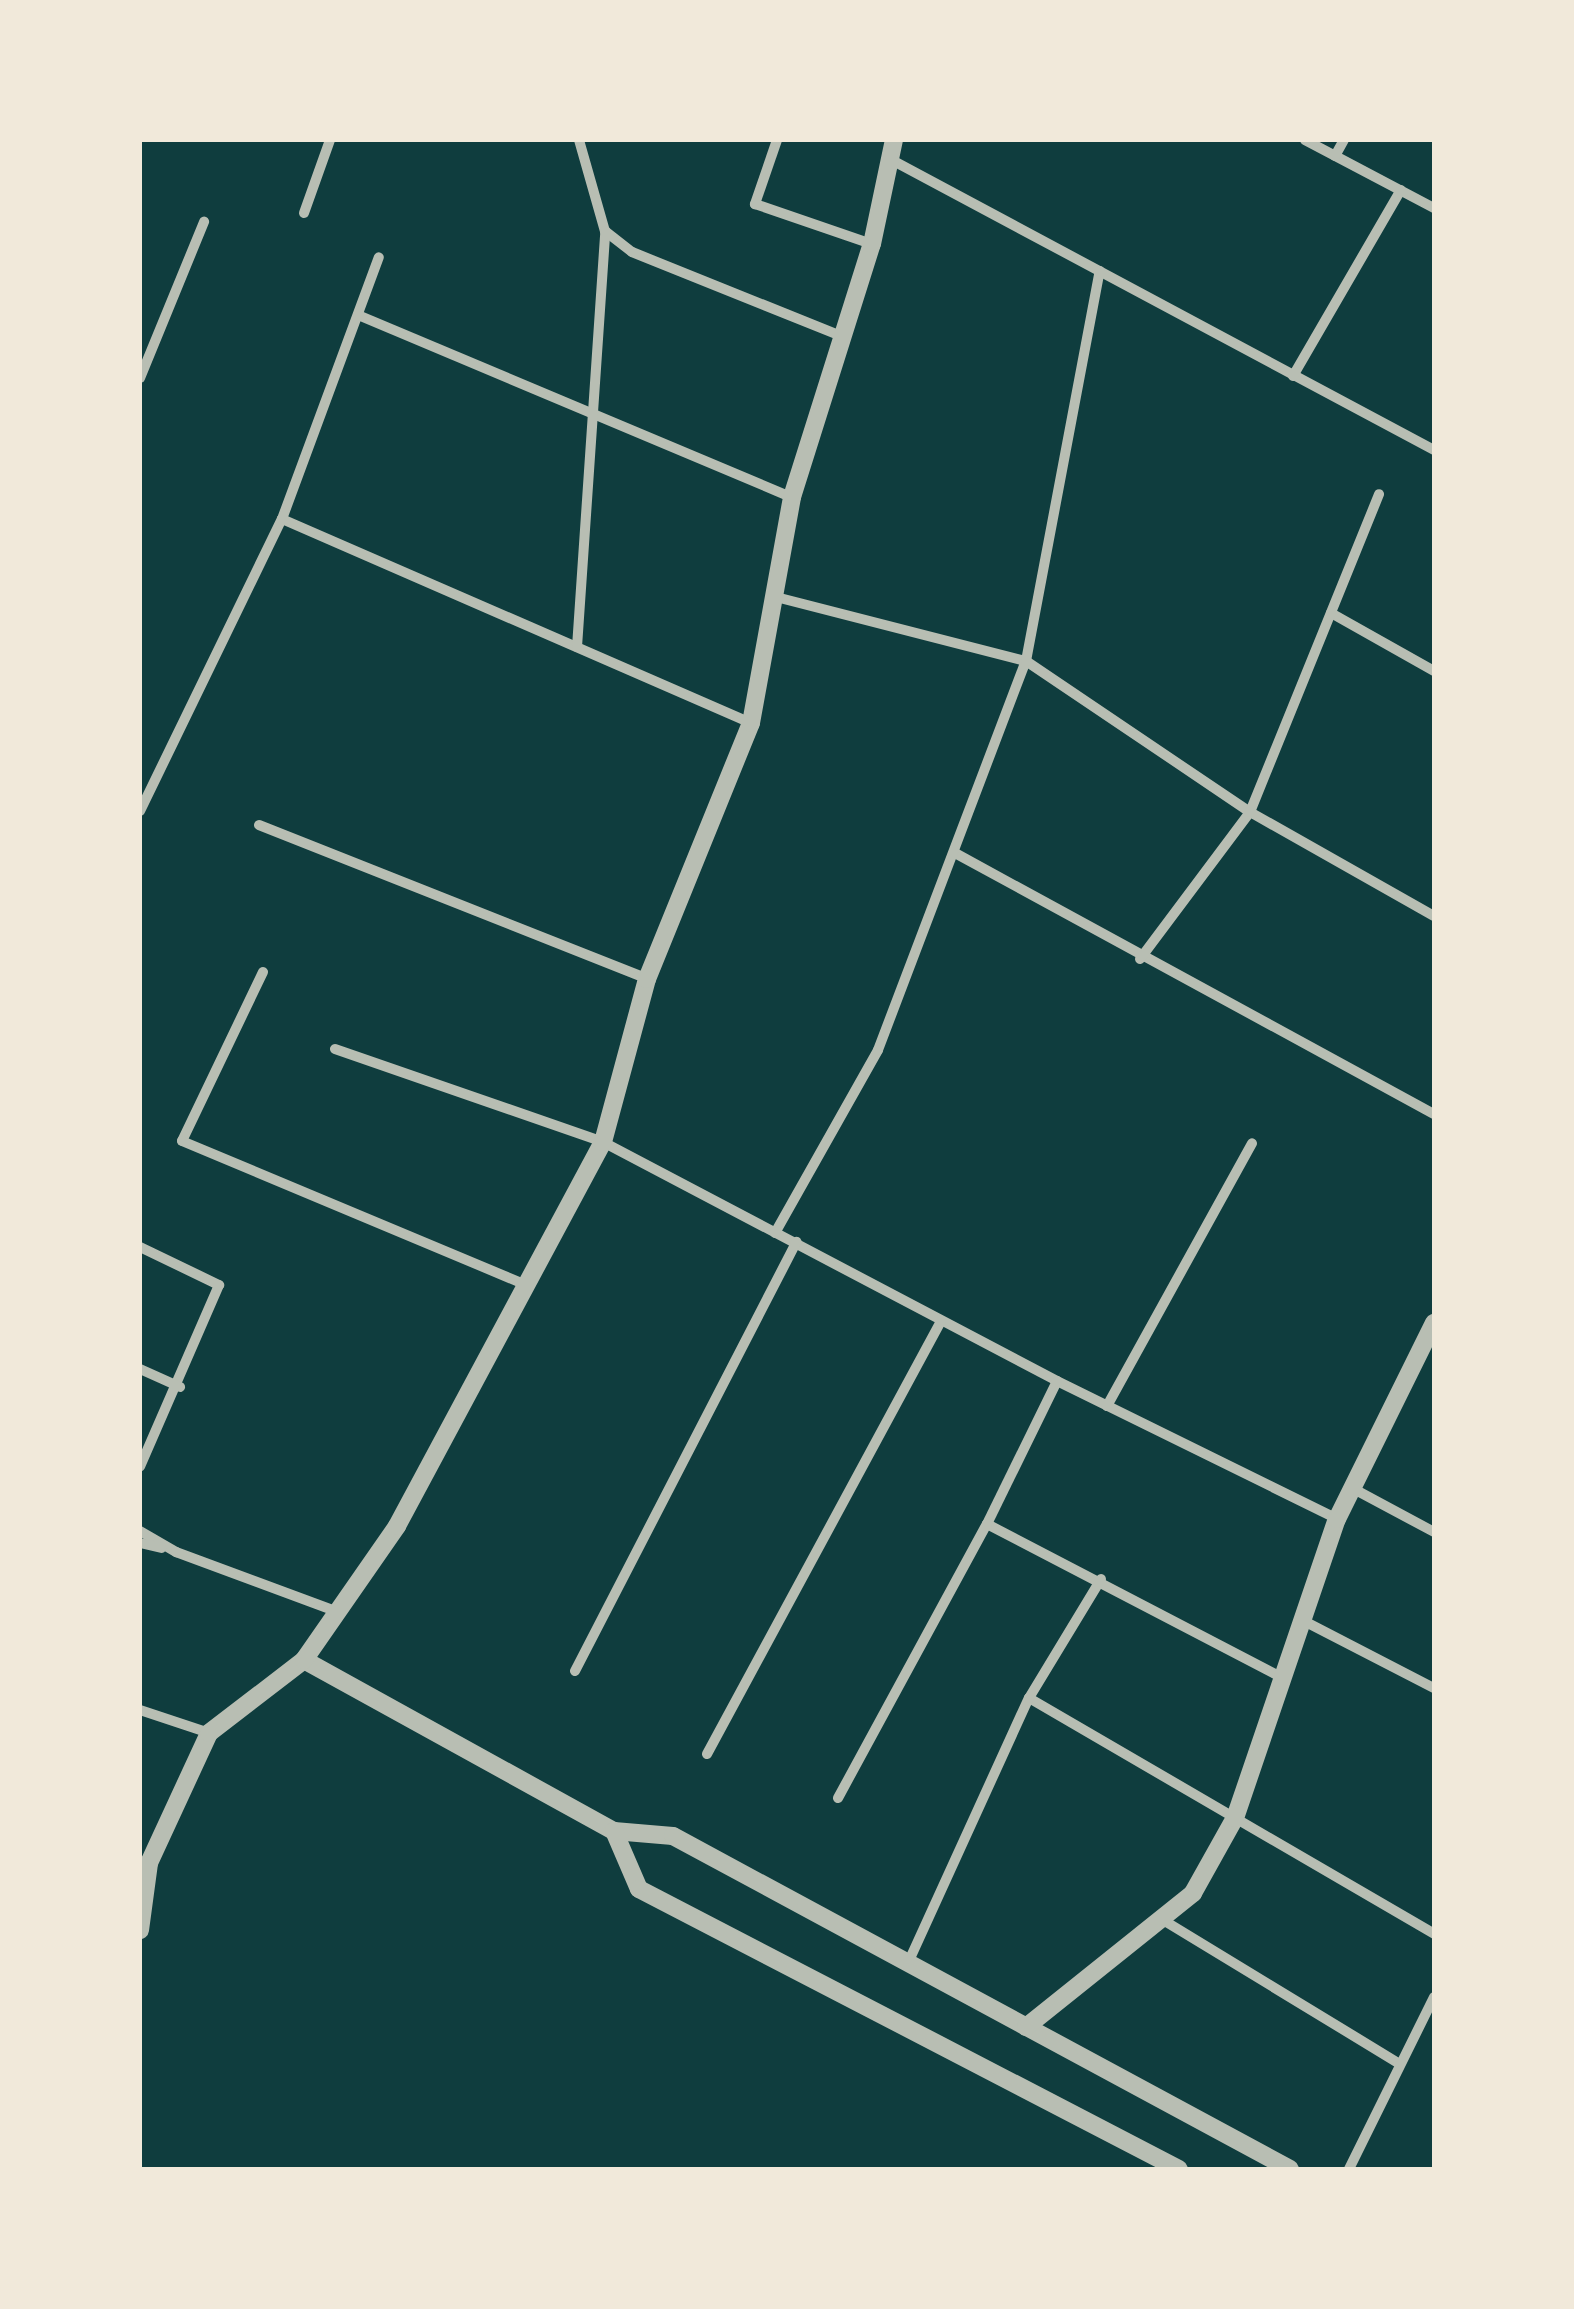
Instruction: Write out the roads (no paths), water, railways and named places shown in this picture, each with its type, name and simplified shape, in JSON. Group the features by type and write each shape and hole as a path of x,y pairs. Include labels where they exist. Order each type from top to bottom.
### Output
{"street":[{"path":"304,212 330,140"},
{"path":"578,647 605,230 579,140"},
{"path":"777,140 755,204 872,244"},
{"path":"1305,140 1434,208"},
{"path":"1335,156 1344,140"},
{"path":"140,1930 145,1862 209,1732 304,1660 333,1610 397,1526 603,1142 647,979 752,723 792,496 872,244 891,149 1100,271 1434,450"},
{"path":"1293,376 1401,190"},
{"path":"140,378 204,222"},
{"path":"605,230 632,252 841,336"},
{"path":"140,811 282,519 379,257"},
{"path":"775,1233 878,1050 1026,661 1100,271"},
{"path":"358,315 792,496"},
{"path":"1140,959 1250,812 1379,494"},
{"path":"282,519 752,723"},
{"path":"776,597 1026,661 1250,812 1434,916"},
{"path":"1331,613 1434,670"},
{"path":"259,826 647,979"},
{"path":"954,853 1140,959 1434,1114"},
{"path":"263,972 182,1142 527,1285"},
{"path":"335,1048 603,1142 1057,1381 1337,1518"},
{"path":"1107,1406 1252,1143"},
{"path":"575,1672 796,1242"},
{"path":"140,1247 219,1285 180,1387 140,1467"},
{"path":"707,1754 941,1321"},
{"path":"1026,2027 1193,1893 1235,1818 1337,1518 1434,1323"},
{"path":"140,1369 180,1387"},
{"path":"838,1798 987,1524 1057,1381"},
{"path":"1352,1488 1434,1532"},
{"path":"987,1524 1101,1579 1283,1678"},
{"path":"140,1531 176,1552"},
{"path":"140,1543 176,1552 333,1610"},
{"path":"908,1963 1029,1698 1101,1579"},
{"path":"1302,1620 1434,1688"},
{"path":"304,1660 614,1830 673,1836 1286,2168"},
{"path":"1029,1698 1434,1934"},
{"path":"140,1710 209,1732"},
{"path":"614,1830 639,1889 1179,2169"},
{"path":"1164,1920 1400,2064"},
{"path":"1349,2169 1434,1997"}]}
